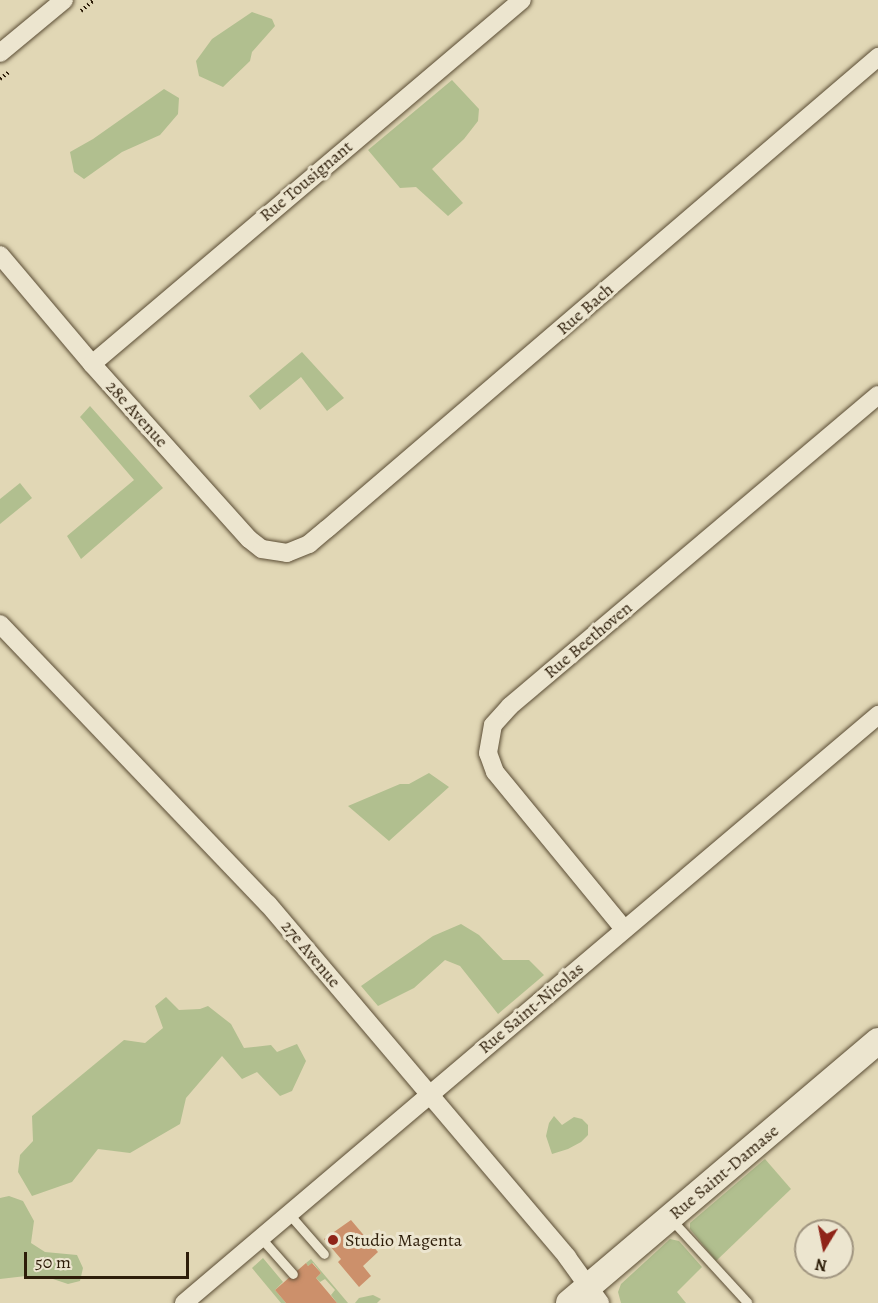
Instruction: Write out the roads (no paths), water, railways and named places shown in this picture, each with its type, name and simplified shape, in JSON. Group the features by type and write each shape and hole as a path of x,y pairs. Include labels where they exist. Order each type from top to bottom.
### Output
{"street":[{"path":"0,53 64,0"},
{"name":"Rue Tousignant","path":"92,364 522,0"},
{"name":"Rue Bach","path":"287,553 309,544 878,57"},
{"name":"28e Avenue","path":"0,255 92,364 249,539 262,549 287,553"},
{"name":"Rue Beethoven","path":"624,929 495,772 488,753 493,726 510,706 878,395"},
{"name":"27e Avenue","path":"0,624 268,904 567,1257 586,1298"},
{"name":"Rue Saint-Nicolas","path":"184,1303 878,715"},
{"name":"Rue Saint-Damase","path":"586,1298 670,1218 878,1041"}],"lane":[{"path":"289,1214 324,1254"},
{"path":"670,1218 747,1302"},
{"path":"261,1238 293,1274"}],"place":[{"name":"Studio Magenta","path":"333,1240"}]}
